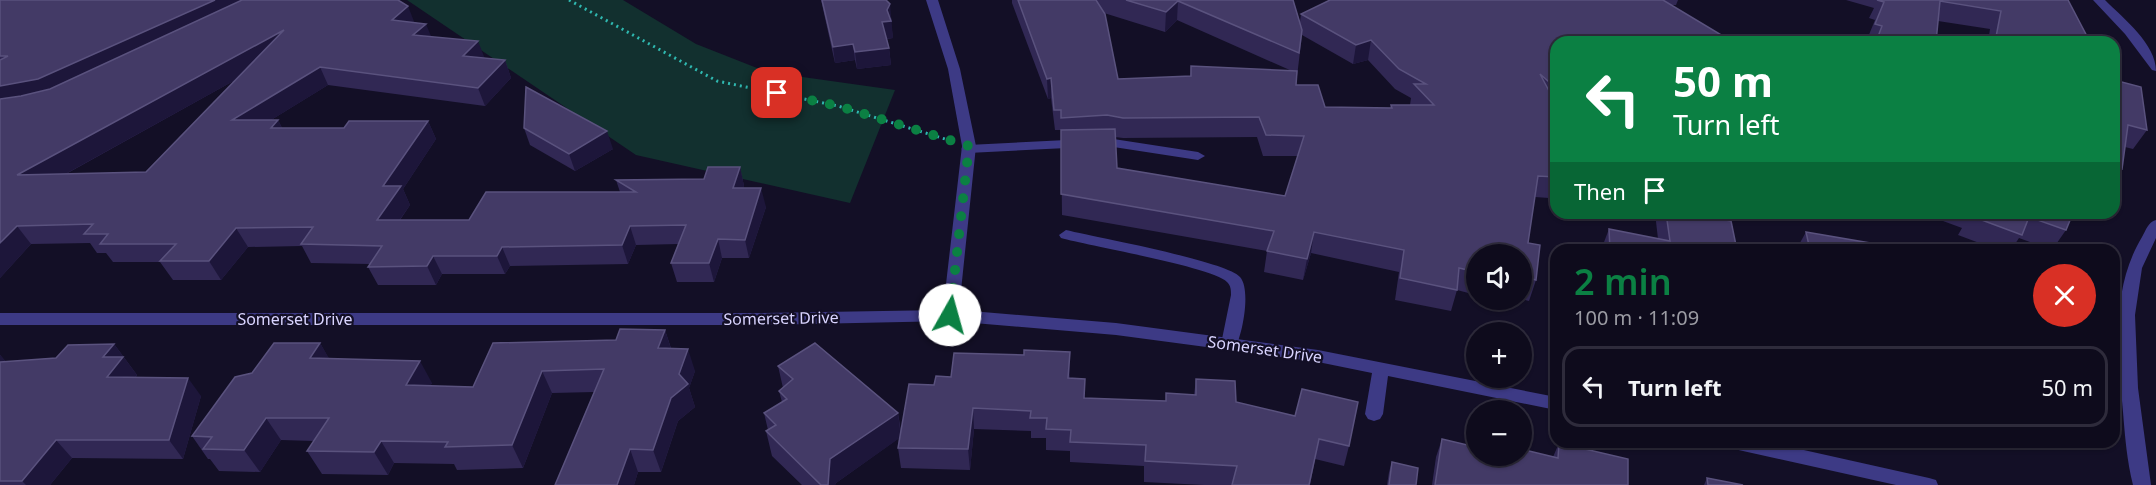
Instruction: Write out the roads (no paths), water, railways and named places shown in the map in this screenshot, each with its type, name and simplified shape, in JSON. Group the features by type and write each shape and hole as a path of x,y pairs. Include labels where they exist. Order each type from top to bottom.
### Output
{"street":[{"path":"932,0 954,69 969,147 950,315"},
{"path":"2099,0 2129,31 2156,67"},
{"path":"969,147 1107,142 1198,156"},
{"path":"2142,485 2127,366 2126,315 2128,295 2136,266 2156,225"},
{"path":"1066,235 1202,266 1220,271 1234,279 1240,289 1229,344"},
{"name":"Somerset Drive","path":"0,319 761,319 950,315 1116,329 1229,344 1381,368 1550,403"},
{"path":"1374,414 1381,368"},
{"path":"1761,448 1929,485"}]}
